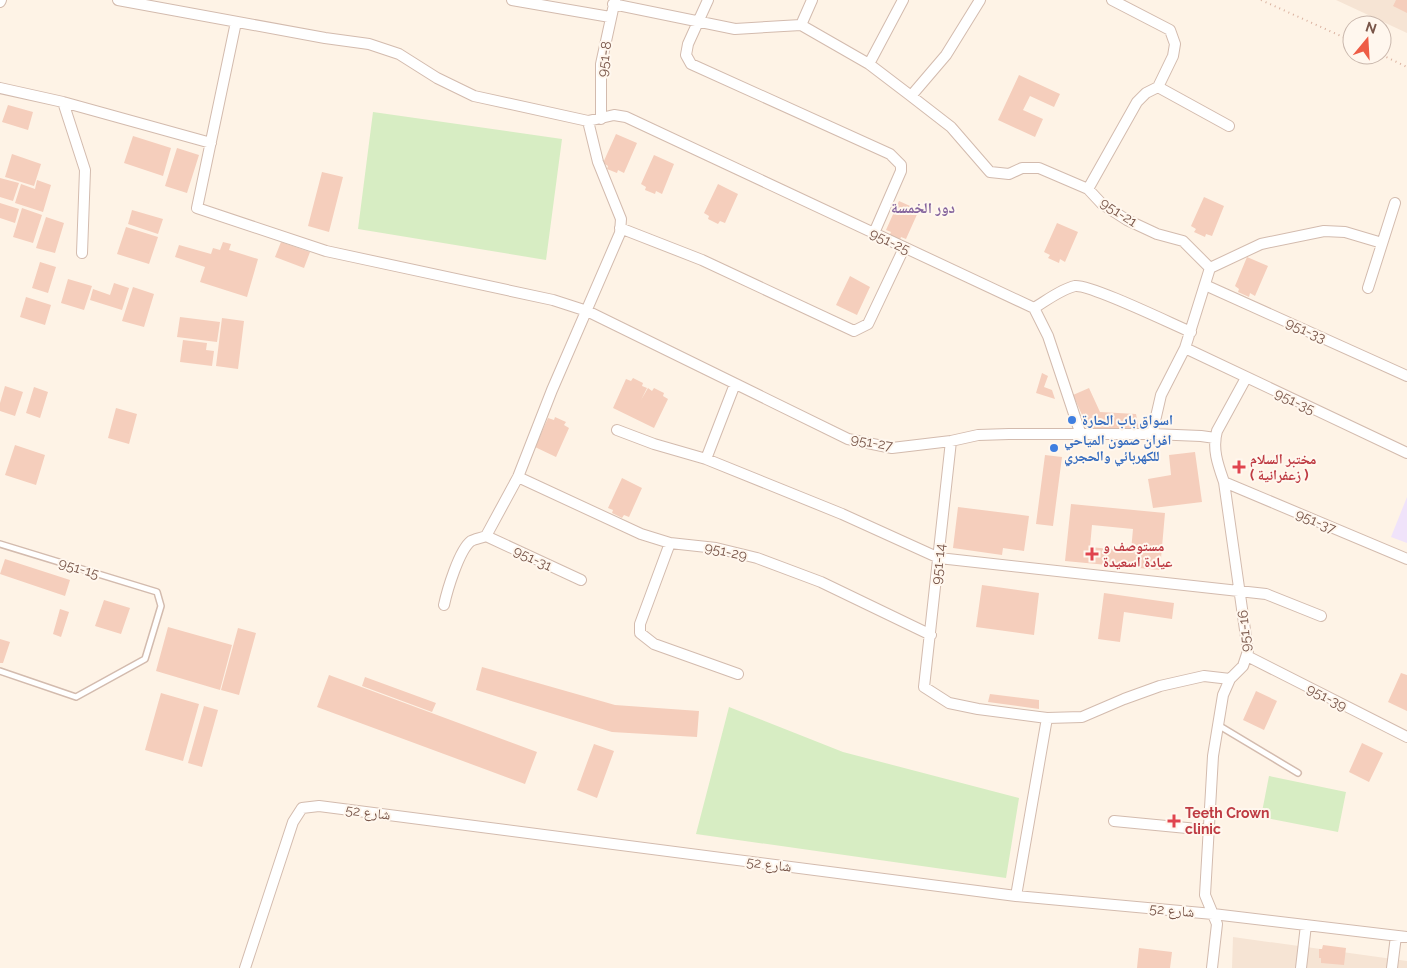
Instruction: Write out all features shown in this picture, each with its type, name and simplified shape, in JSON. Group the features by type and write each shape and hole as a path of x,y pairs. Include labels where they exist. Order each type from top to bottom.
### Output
{"street":[{"path":"118,0 134,1 236,22 369,44 398,54 438,78 474,96 588,121 598,162 621,219 620,232 552,390 518,477 486,536 470,542 461,556 444,605"},
{"path":"512,0 610,17"},
{"path":"708,0 688,44 686,55 692,64 890,154 900,165 901,171 874,233"},
{"path":"614,2 735,28 801,25 812,0"},
{"path":"869,64 902,0"},
{"path":"912,96 946,55 980,0"},
{"path":"1088,189 1137,102 1146,93 1158,87 1173,56 1175,44 1170,30 1112,0"},
{"name":"951-8","path":"601,119 601,64 614,2"},
{"path":"0,88 64,102 211,143 236,22"},
{"name":"951-21","path":"801,25 869,64 912,96 951,128 990,172 1009,174 1022,168 1039,168 1088,189 1102,204 1127,220 1157,234 1183,242 1210,268"},
{"path":"1158,87 1229,126"},
{"path":"64,102 85,170 82,253"},
{"name":"951-25","path":"588,121 614,115 626,117 1034,308"},
{"name":"951-27","path":"211,143 197,208 326,251 553,300 587,311 848,440 892,448 951,441 978,435 1152,434 1215,438"},
{"path":"1368,288 1395,202"},
{"path":"620,228 702,260 854,331 868,324 904,248"},
{"path":"1152,434 1161,395 1185,348 1210,268 1261,244 1324,231 1345,232 1382,244"},
{"name":"951-33","path":"1205,285 1407,376"},
{"path":"1081,435 1048,336 1034,308 1061,292 1076,286 1095,290 1190,332"},
{"name":"951-35","path":"1185,348 1406,453"},
{"path":"1215,438 1246,378"},
{"path":"706,459 735,384"},
{"path":"617,430 654,444 706,459 842,514 939,558 1266,594 1321,616"},
{"name":"951-16","path":"1212,968 1217,928 1216,919 1205,895 1213,756 1223,695 1230,679 1243,666 1247,656 1224,482 1216,457 1215,438"},
{"name":"951-14","path":"951,441 924,687 949,703 978,709 1047,718"},
{"name":"951-29","path":"518,477 642,534 670,543 716,548 757,558 821,582 931,635"},
{"name":"951-37","path":"1224,482 1407,559"},
{"name":"951-31","path":"486,536 581,580"},
{"path":"670,543 640,624 640,633 654,644 738,674"},
{"name":"951-39","path":"1247,656 1407,737"},
{"path":"1016,896 1047,718 1082,717 1160,686 1204,676 1230,679"},
{"name":"شارع 52","path":"245,968 293,822 302,808 319,806 1016,896 1213,914 1407,937"},
{"path":"1114,821 1208,830"},
{"path":"1301,968 1306,925"},
{"path":"1392,968 1396,936"}],"lane":[{"name":"951-15","path":"0,544 157,592 161,606 145,659 76,697 0,671"},
{"path":"1218,724 1298,773"}],"path":[{"path":"1262,0 1342,36"},
{"path":"1392,59 1407,66"}],"shaded area":[{"path":"1336,0 1407,0 1407,33 1392,26 1392,15 1368,15"},
{"path":"1407,497 1407,543 1391,537"},
{"path":"1233,937 1407,961 1407,968 1232,968"}],"green space":[{"path":"373,112 562,139 546,260 358,229"},
{"path":"729,707 843,752 1019,798 1006,878 696,834"},
{"path":"1269,776 1346,792 1338,832 1261,817"}],"building":[{"path":"1396,0 1407,0 1407,13 1393,6"},
{"path":"1019,75 1060,94 1054,107 1030,96 1023,110 1043,119 1035,137 998,120"},
{"path":"8,105 33,112 28,130 2,122"},
{"path":"616,134 637,143 624,173 618,170 617,173 607,169 608,166 603,163"},
{"path":"133,136 171,148 163,176 124,163"},
{"path":"177,148 199,155 187,193 165,186"},
{"path":"12,154 41,164 34,186 5,177"},
{"path":"654,155 674,164 662,194 656,191 655,194 645,190 646,187 641,184"},
{"path":"322,172 343,177 329,232 308,226"},
{"path":"0,178 19,183 13,201 0,197"},
{"path":"37,180 51,185 43,212 15,203 21,184 35,189"},
{"path":"718,184 738,194 725,223 720,221 718,224 708,219 709,216 704,213"},
{"path":"1204,197 1224,206 1212,236 1206,234 1205,237 1194,232 1196,229 1191,226"},
{"path":"899,201 919,210 906,239 901,237 900,240 889,236 891,232 886,230"},
{"path":"0,203 19,209 15,223 0,218"},
{"path":"22,208 42,215 33,243 13,237"},
{"path":"132,210 163,219 158,234 128,224"},
{"path":"46,217 64,223 55,253 36,248"},
{"path":"1057,223 1078,232 1065,262 1060,259 1059,263 1048,258 1050,255 1044,252"},
{"path":"126,227 158,237 149,264 117,254"},
{"path":"223,242 231,244 229,250 258,259 247,297 200,282 205,267 175,257 179,245 211,254 213,248 220,250"},
{"path":"281,242 310,252 304,268 275,257"},
{"path":"1247,257 1268,266 1255,296 1250,293 1249,297 1238,292 1239,289 1235,286"},
{"path":"40,262 56,267 48,293 32,288"},
{"path":"850,276 870,287 857,315 836,305"},
{"path":"68,279 92,286 84,310 61,303"},
{"path":"114,283 129,288 122,310 90,300 93,289 110,295"},
{"path":"133,287 154,294 144,327 122,321"},
{"path":"26,297 51,305 45,325 20,317"},
{"path":"180,317 220,322 217,342 177,337"},
{"path":"222,318 244,321 238,369 216,366"},
{"path":"183,340 207,343 206,350 214,351 212,366 180,362"},
{"path":"1042,373 1048,376 1044,387 1052,390 1055,399 1036,393"},
{"path":"633,378 643,383 642,386 647,388 641,400 648,388 652,391 654,388 664,393 663,396 668,399 654,428 613,408 626,379 631,381"},
{"path":"5,386 23,392 15,416 0,411 0,403"},
{"path":"34,387 48,392 40,418 26,413"},
{"path":"1089,388 1100,412 1136,414 1139,430 1088,428 1073,395"},
{"path":"116,408 137,414 129,444 108,438"},
{"path":"555,417 566,422 564,425 569,428 556,457 535,447 548,418 554,420"},
{"path":"15,445 45,455 36,485 5,475"},
{"path":"1195,452 1202,502 1153,508 1148,479 1171,475 1169,455"},
{"path":"1045,455 1062,457 1053,526 1036,524"},
{"path":"622,478 642,488 629,517 624,515 622,518 612,513 613,510 608,508"},
{"path":"1071,504 1165,513 1160,570 1065,561","holes":["1092,525 1133,529 1131,551 1090,547"]},
{"path":"958,507 1029,516 1024,551 1003,548 1002,555 953,548"},
{"path":"5,559 70,580 65,596 0,574"},
{"path":"982,585 1039,593 1034,635 976,627"},
{"path":"1104,593 1174,603 1172,619 1124,612 1120,642 1098,639"},
{"path":"104,600 130,608 121,634 95,626"},
{"path":"60,609 69,612 61,637 53,634"},
{"path":"168,627 232,645 220,690 156,671"},
{"path":"238,628 256,633 239,695 221,690"},
{"path":"0,639 10,642 3,663 0,663"},
{"path":"482,667 615,705 699,711 697,737 612,732 476,690"},
{"path":"1401,673 1407,675 1407,711 1388,702"},
{"path":"329,675 537,752 525,784 317,707"},
{"path":"365,677 436,703 432,712 362,686"},
{"path":"1256,691 1277,701 1264,730 1243,720"},
{"path":"161,693 199,704 183,761 145,750"},
{"path":"990,694 1039,700 1039,709 988,702"},
{"path":"204,706 218,710 202,767 188,763"},
{"path":"1362,743 1383,753 1369,782 1349,772"},
{"path":"594,744 614,751 597,798 577,790"},
{"path":"1323,945 1346,948 1344,965 1321,963 1319,949 1322,949"},
{"path":"1139,948 1172,952 1170,968 1137,968"}],"place":[{"name":"اسواق باب الحارة","path":"1072,420"},
{"name":"افران صمون المياحي للكهربائي والحجري","path":"1054,448"},
{"name":"مختبر السلام ( زعفرانية )","path":"1239,467"},
{"name":"مستوصف و عيادة اسعيدة","path":"1092,554"},
{"name":"Teeth Crown clinic","path":"1174,821"}],"district":[{"name":"دور الخمسة","path":"923,208"}]}
